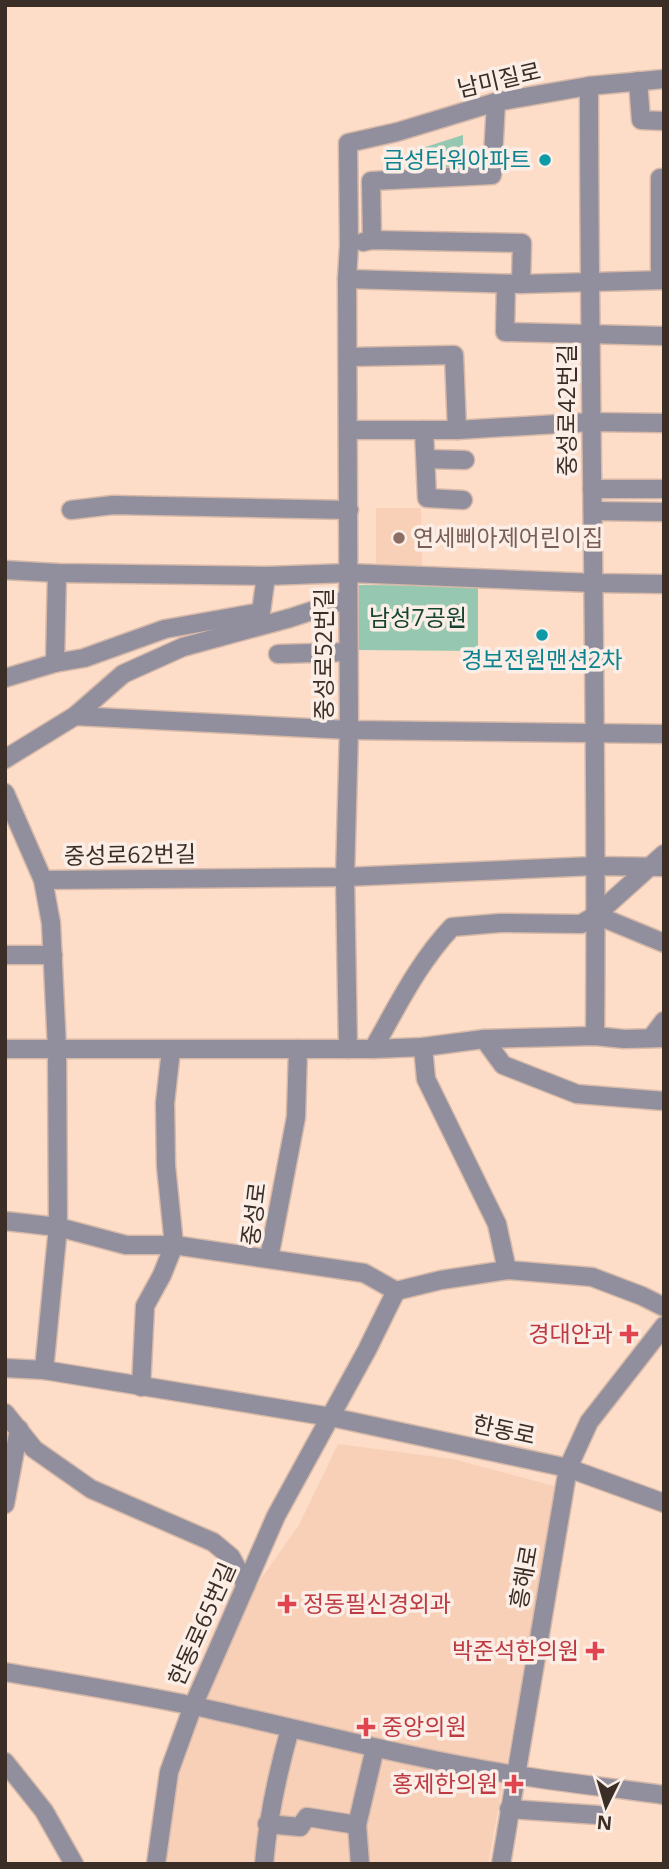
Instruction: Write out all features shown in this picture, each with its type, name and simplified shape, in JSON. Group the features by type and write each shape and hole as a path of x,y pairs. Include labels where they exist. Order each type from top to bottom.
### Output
{"street":[{"name":"남미질로","path":"348,143 397,132 496,102 589,86 664,79"},
{"path":"638,81 641,120 664,121"},
{"name":"중성로42번길","path":"589,86 589,283 592,335 596,734 595,1036"},
{"path":"372,240 371,181 492,175 496,102"},
{"name":"중성로52번길","path":"348,143 349,730 345,877 348,1049"},
{"path":"347,279 514,284 662,280 660,178 664,178"},
{"path":"349,245 372,240 522,243 505,332 664,336"},
{"path":"348,356 454,355 457,430"},
{"path":"348,430 457,430 591,422 664,423"},
{"path":"425,430 427,498 463,500"},
{"path":"426,459 464,460"},
{"path":"592,489 664,489"},
{"path":"71,510 113,505 349,510"},
{"path":"593,511 664,512"},
{"path":"5,570 266,576 348,573 594,583 664,583"},
{"path":"55,663 57,573"},
{"path":"5,678 55,663 83,658 165,629 261,611 266,576"},
{"path":"5,759 75,716 123,674 183,647 348,599"},
{"path":"278,654 348,652"},
{"path":"75,716 349,730 664,734"},
{"path":"5,793 43,880"},
{"path":"373,1049 416,973 452,927 500,923 581,924 657,867 664,855"},
{"path":"345,877 594,866 657,867"},
{"name":"중성로62번길","path":"58,1227 57,1049 53,955 51,923 43,880 345,877"},
{"path":"596,915 664,943"},
{"path":"5,955 53,955"},
{"path":"5,1049 373,1049 423,1047 484,1039 595,1036 657,1038 664,1021"},
{"path":"484,1039 503,1065 577,1094 664,1101"},
{"path":"423,1047 426,1079 497,1224 507,1270"},
{"name":"중성로","path":"298,1049 296,1117 269,1258 364,1273 396,1291"},
{"path":"141,1387 145,1306 174,1245 166,1166 165,1103 171,1050"},
{"path":"5,1221 58,1227 127,1245 174,1245 269,1258"},
{"path":"44,1370 58,1227"},
{"path":"331,1417 396,1291 441,1280 507,1270 592,1277 664,1307"},
{"name":"흥해로","path":"501,1864 568,1468 589,1422 664,1326"},
{"name":"한동로","path":"5,1368 44,1370 331,1417 568,1468 664,1503"},
{"path":"5,1413 34,1449 91,1489 213,1542 231,1557 246,1585"},
{"name":"한동로65번길","path":"156,1864 169,1772 193,1706 276,1516 331,1417"},
{"path":"5,1504 19,1429"},
{"path":"5,1672 193,1706 375,1748 515,1775 664,1795"},
{"path":"264,1864 267,1824 290,1729"},
{"path":"360,1864 357,1825 375,1748"},
{"path":"5,1762 44,1811 74,1864"},
{"path":"509,1809 598,1815"},
{"path":"267,1824 300,1828 307,1817 357,1825"}],"shaded area":[{"name":"연세삐아제어린이집","path":"376,508 421,508 422,568 376,568"},
{"path":"338,1444 453,1459 558,1487 488,1864 164,1864 163,1853 179,1768 239,1610 299,1525"}],"green space":[{"path":"463,135 463,156 449,155 449,170 412,171 416,150"},
{"name":"남성7공원","path":"359,585 478,586 478,651 358,650"}],"place":[{"name":"금성타워아파트","path":"545,160"},
{"name":"연세삐아제어린이집","path":"399,538"},
{"name":"경보전원맨션2차","path":"542,635"},
{"name":"경대안과","path":"629,1334"},
{"name":"정동필신경외과","path":"287,1604"},
{"name":"박준석한의원","path":"595,1651"},
{"name":"중앙의원","path":"366,1727"},
{"name":"홍제한의원","path":"514,1784"}]}
